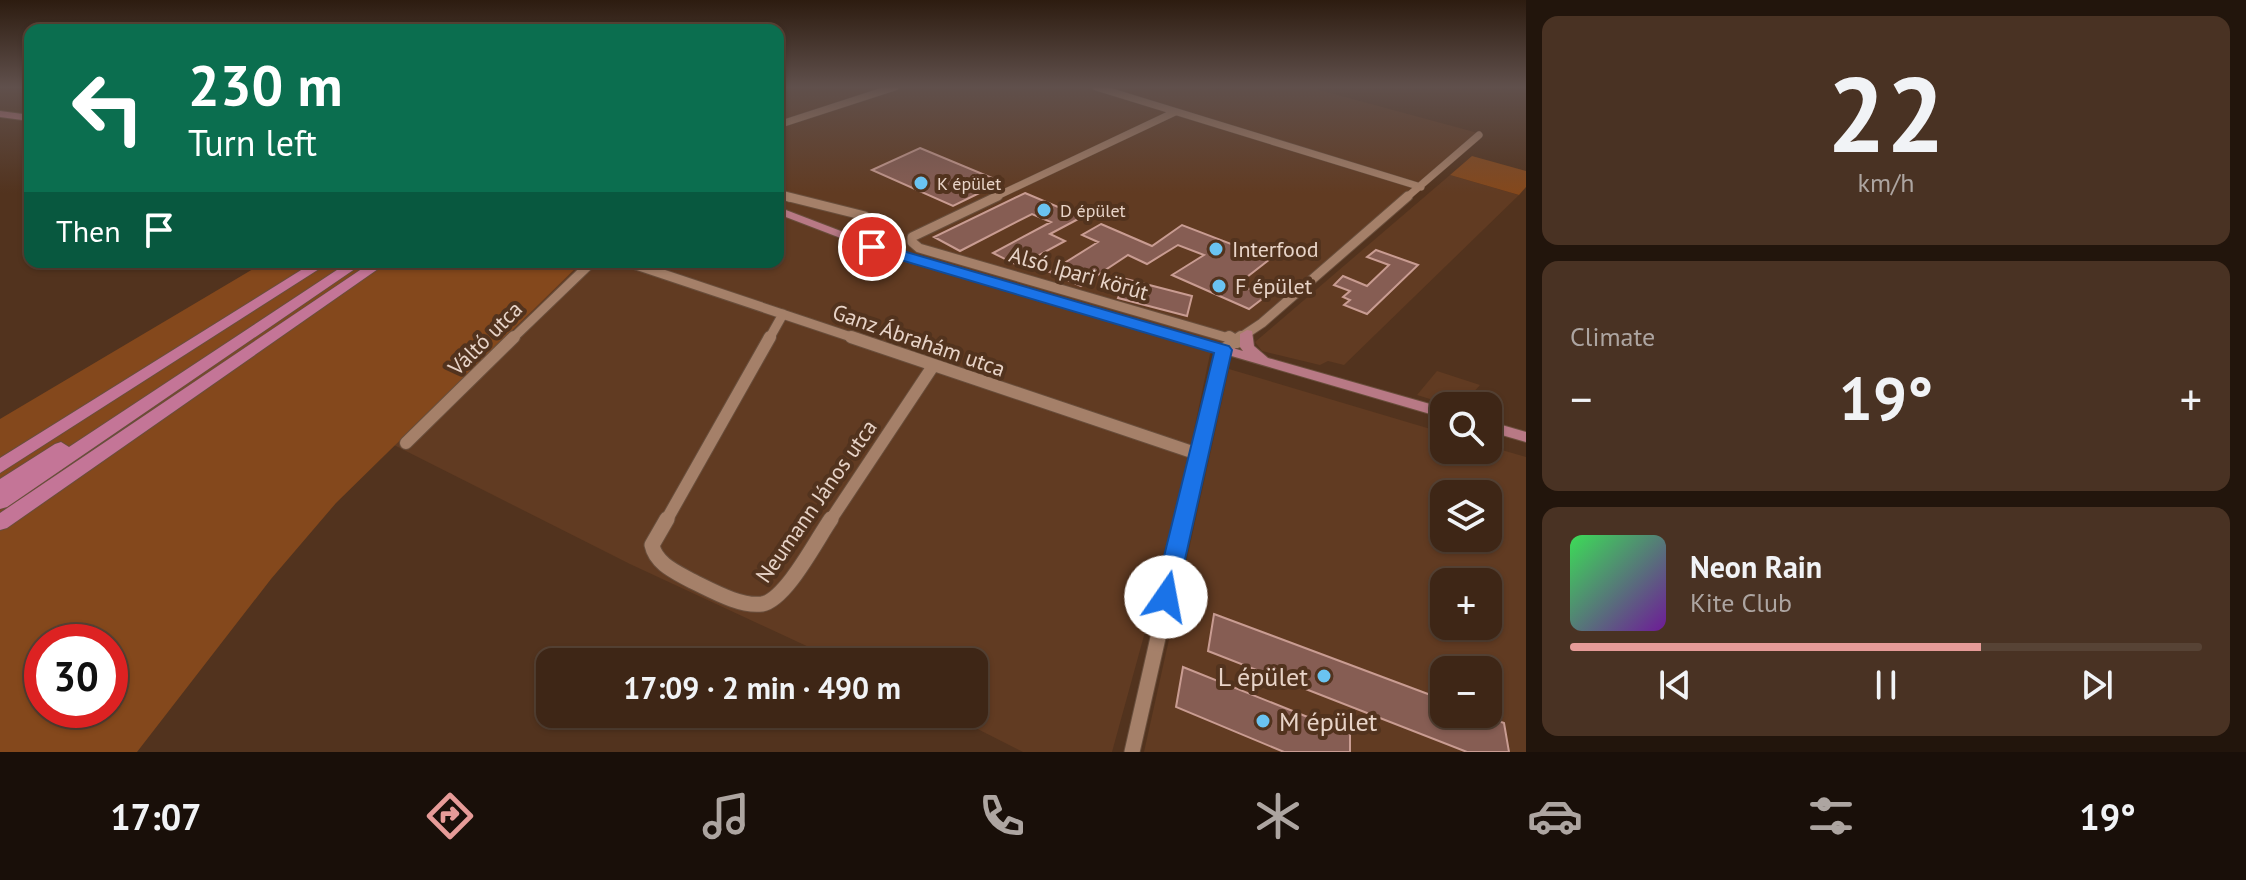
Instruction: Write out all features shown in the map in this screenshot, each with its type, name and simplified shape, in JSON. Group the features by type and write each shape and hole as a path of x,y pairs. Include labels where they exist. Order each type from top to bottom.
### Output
{"highway":[{"path":"286,285 307,268"},
{"path":"0,467 313,268"},
{"path":"0,488 334,268"},
{"path":"0,502 349,268"},
{"path":"0,526 372,268"}],"main road":[{"path":"784,212 856,241 1430,409"},
{"path":"1242,338 1248,349 1271,364"},
{"path":"1502,430 1526,437"}],"street":[{"name":"Alsó Ipari körút","path":"1154,122 912,237 912,242 919,248 1242,338"},
{"path":"1208,122 1421,187"},
{"path":"1132,752 1223,350 1242,338 1479,135"},
{"path":"784,196 865,216 872,228 856,241"},
{"name":"Váltó utca","path":"406,443 586,268"},
{"name":"Ganz Ábrahám utca","path":"645,268 1198,454"},
{"name":"Neumann János utca","path":"783,314 652,545 654,554 671,568 741,602 764,603 775,599 786,586 933,366"}],"shaded area":[{"path":"784,122 1438,122 1478,133 1260,318 1210,354 1173,530 1112,752 1023,752 976,728 988,728 988,648 811,648 630,564 394,445 576,268 784,268"},
{"path":"1472,156 1526,171 1526,187 1519,195 1450,175"},
{"path":"1450,175 1519,195 1344,365 1328,361 1320,365 1262,351 1255,342"},
{"path":"255,268 576,268 336,503 271,579 137,752 0,752 0,419"},
{"path":"1229,369 1430,429 1430,464 1502,464 1502,450 1526,457 1526,752 1144,752"},
{"path":"1437,371 1480,385 1474,392 1430,392 1430,399 1417,395"}],"building":[{"path":"920,148 1002,182 953,206 872,170"},
{"path":"1025,193 1082,217 1050,234 1065,241 1019,266 993,253 1051,222 1032,214 960,251 934,237"},
{"path":"1101,224 1152,246 1182,225 1270,259 1238,284 1266,296 1249,309 1172,275 1204,255 1178,245 1147,264 1128,255 1081,286 1050,272 1098,242 1082,235"},
{"path":"1376,250 1418,265 1367,314 1344,305 1350,300 1343,297 1350,291 1334,285 1343,276 1367,286 1389,265 1367,257"},
{"path":"1126,279 1192,296 1187,316 1118,298"},
{"name":"L épület","path":"1214,614 1430,695 1430,728 1502,728 1504,723 1509,752 1467,752 1208,651"},
{"name":"M épület","path":"1183,667 1350,734 1350,752 1284,752 1176,707"}],"place":[{"name":"K épület","path":"921,183"},
{"name":"D épület","path":"1044,210"},
{"name":"Interfood","path":"1216,249"},
{"name":"F épület","path":"1219,286"},
{"name":"L épület","path":"1324,676"},
{"name":"M épület","path":"1263,721"}],"route":[{"path":"872,247 1223,350 1166,597"}]}
